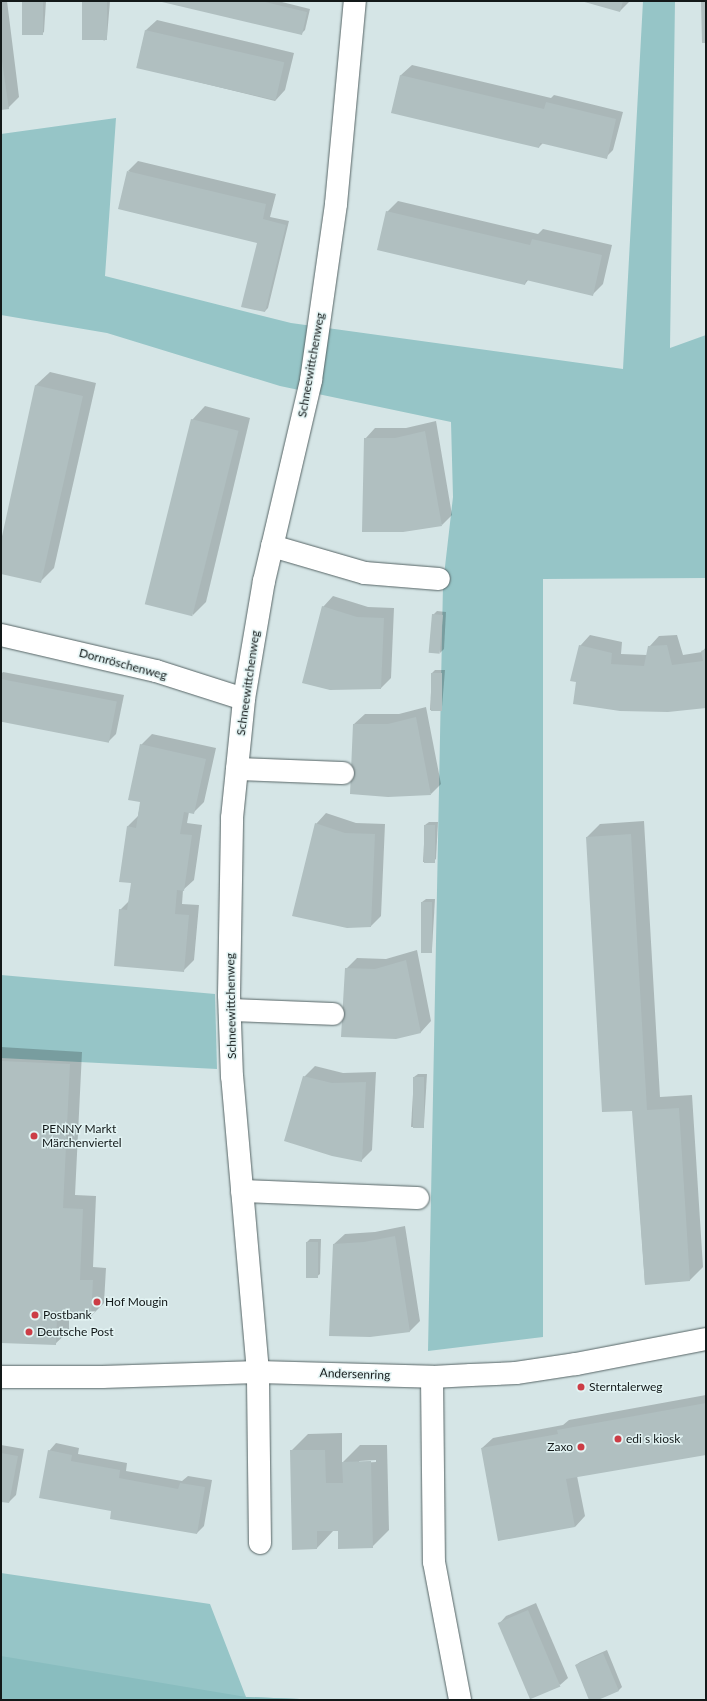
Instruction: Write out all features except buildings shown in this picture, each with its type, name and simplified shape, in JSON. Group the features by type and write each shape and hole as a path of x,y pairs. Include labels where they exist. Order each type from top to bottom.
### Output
{"street":[{"name":"Schneewittchenweg","path":"260,1543 258,1372 232,1077 230,1010 232,818 244,699 264,581 311,380 336,204 355,1"},
{"path":"272,546 365,573 439,579"},
{"name":"Dornröschenweg","path":"1,634 156,671 244,699"},
{"path":"237,769 343,773"},
{"path":"230,1010 333,1014"},
{"path":"242,1191 418,1198"},
{"name":"Andersenring","path":"1,1377 258,1372 432,1377 516,1373 584,1363 706,1339"},
{"path":"432,1377 434,1562 460,1700"}],"shaded area":[{"path":"643,1 675,1 670,348 706,335 706,578 543,579 543,1337 428,1351 443,584 453,497 451,422 280,386 107,333 1,315 1,134 116,118 105,276 291,323 623,369"},
{"path":"1,975 215,994 217,1069 1,1058"},
{"path":"1,1573 210,1604 246,1697 326,1700 1,1700"},
{"path":"1,1656 246,1697 326,1700 1,1700"}],"place":[{"name":"PENNY Markt Märchenviertel","path":"34,1136"},
{"name":"Hof Mougin","path":"97,1302"},
{"name":"Postbank","path":"35,1315"},
{"name":"Deutsche Post","path":"29,1332"},
{"name":"Sterntalerweg","path":"581,1387"},
{"name":"edi s kiosk","path":"618,1439"},
{"name":"Zaxo","path":"581,1447"}]}
